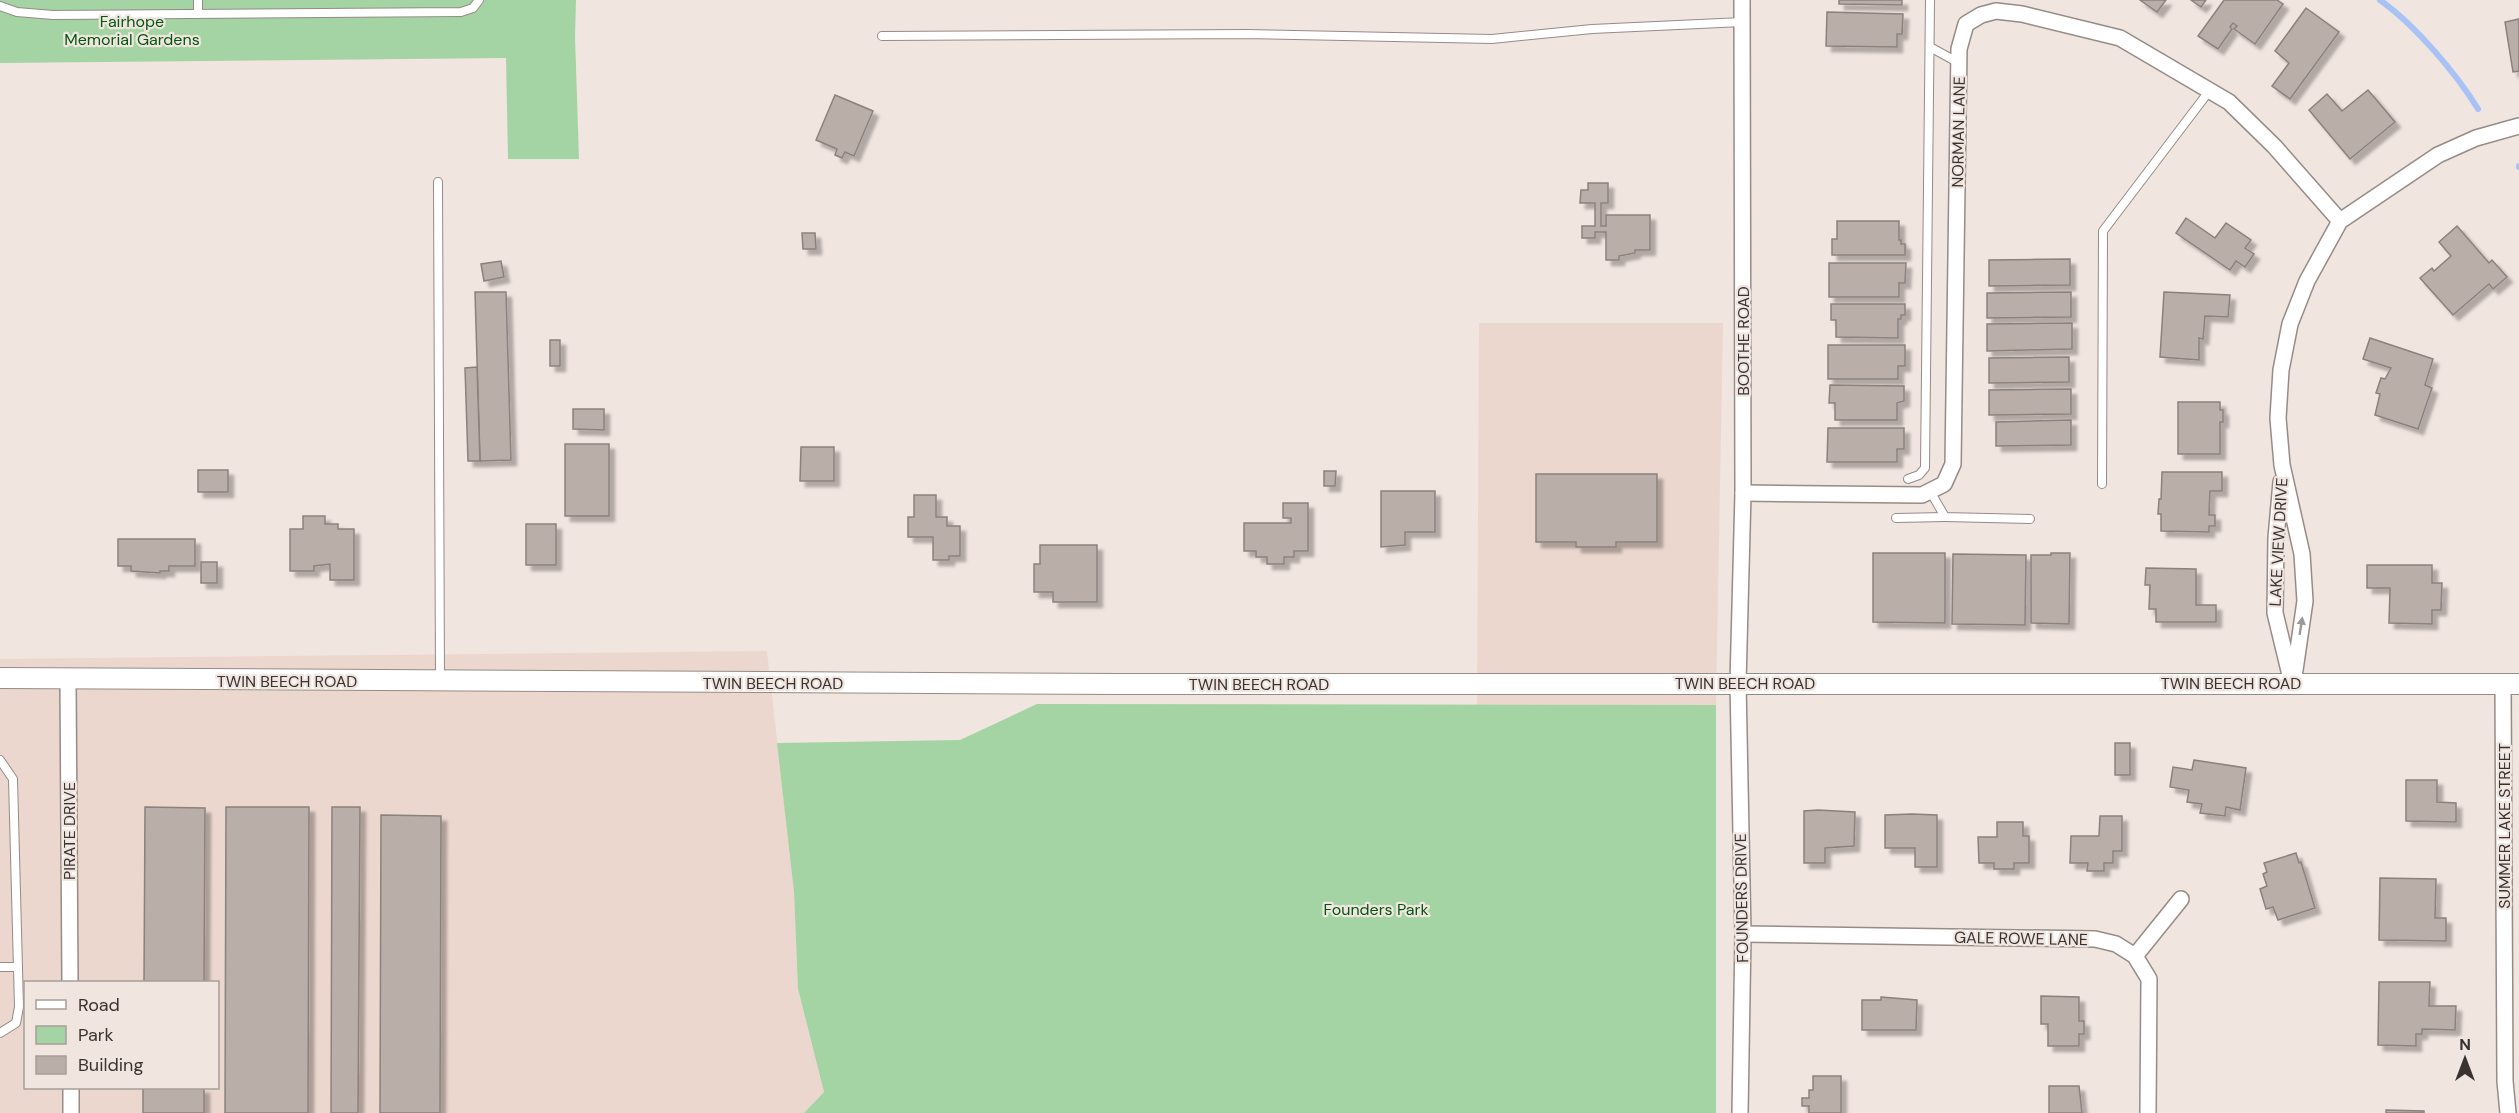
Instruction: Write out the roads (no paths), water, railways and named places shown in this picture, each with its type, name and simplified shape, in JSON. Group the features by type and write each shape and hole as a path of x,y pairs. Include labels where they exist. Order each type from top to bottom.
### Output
{"street":[{"name":"BOOTHE ROAD","path":"1738,683 1743,493 1742,0"},
{"name":"NORMAN LANE","path":"1930,491 1944,484 1953,464 1959,49 1966,24 1981,15 1996,12 2022,14 2120,38 2229,102 2276,147 2340,221"},
{"name":"LAKE VIEW DRIVE","path":"2293,684 2305,601 2302,554 2282,465 2277,418 2281,370 2290,324 2307,281 2340,221 2438,155 2476,138 2519,126"},
{"name":"LAKE VIEW DRIVE","path":"2282,465 2276,538 2275,613 2293,684"},
{"path":"1743,493 1922,495 1930,491"},
{"name":"TWIN BEECH ROAD","path":"0,678 1096,684 2511,684"},
{"name":"PIRATE DRIVE","path":"68,680 70,981"},
{"name":"FOUNDERS DRIVE","path":"1738,683 1743,934 1740,1113"},
{"name":"SUMMER LAKE STREET","path":"2508,1113 2505,1081 2511,684"},
{"path":"2148,1113 2149,979 2135,956 2181,899"},
{"name":"GALE ROWE LANE","path":"1743,934 2095,939 2116,944 2135,956"},
{"path":"71,1089 71,1113"}],"lane":[{"path":"198,0 198,14"},
{"path":"0,6 17,12 53,15 461,12 473,8 479,0"},
{"path":"1908,479 1919,475 1925,468 1930,0"},
{"path":"882,36 1247,34 1492,39 1593,29 1742,22"},
{"path":"1930,47 1959,63"},
{"path":"2102,484 2103,231 2210,90"},
{"path":"438,182 440,682"},
{"path":"1930,491 1945,517"},
{"path":"1896,518 2030,519"},
{"path":"0,760 13,779 20,1007 16,1023 0,1033"},
{"path":"0,967 18,967"}],"waterway":[{"path":"2380,0 2434,50 2478,109"}],"park label":[{"name":"Fairhope Memorial Gardens","path":"132,30"},
{"name":"Founders Park","path":"1376,909"}]}
